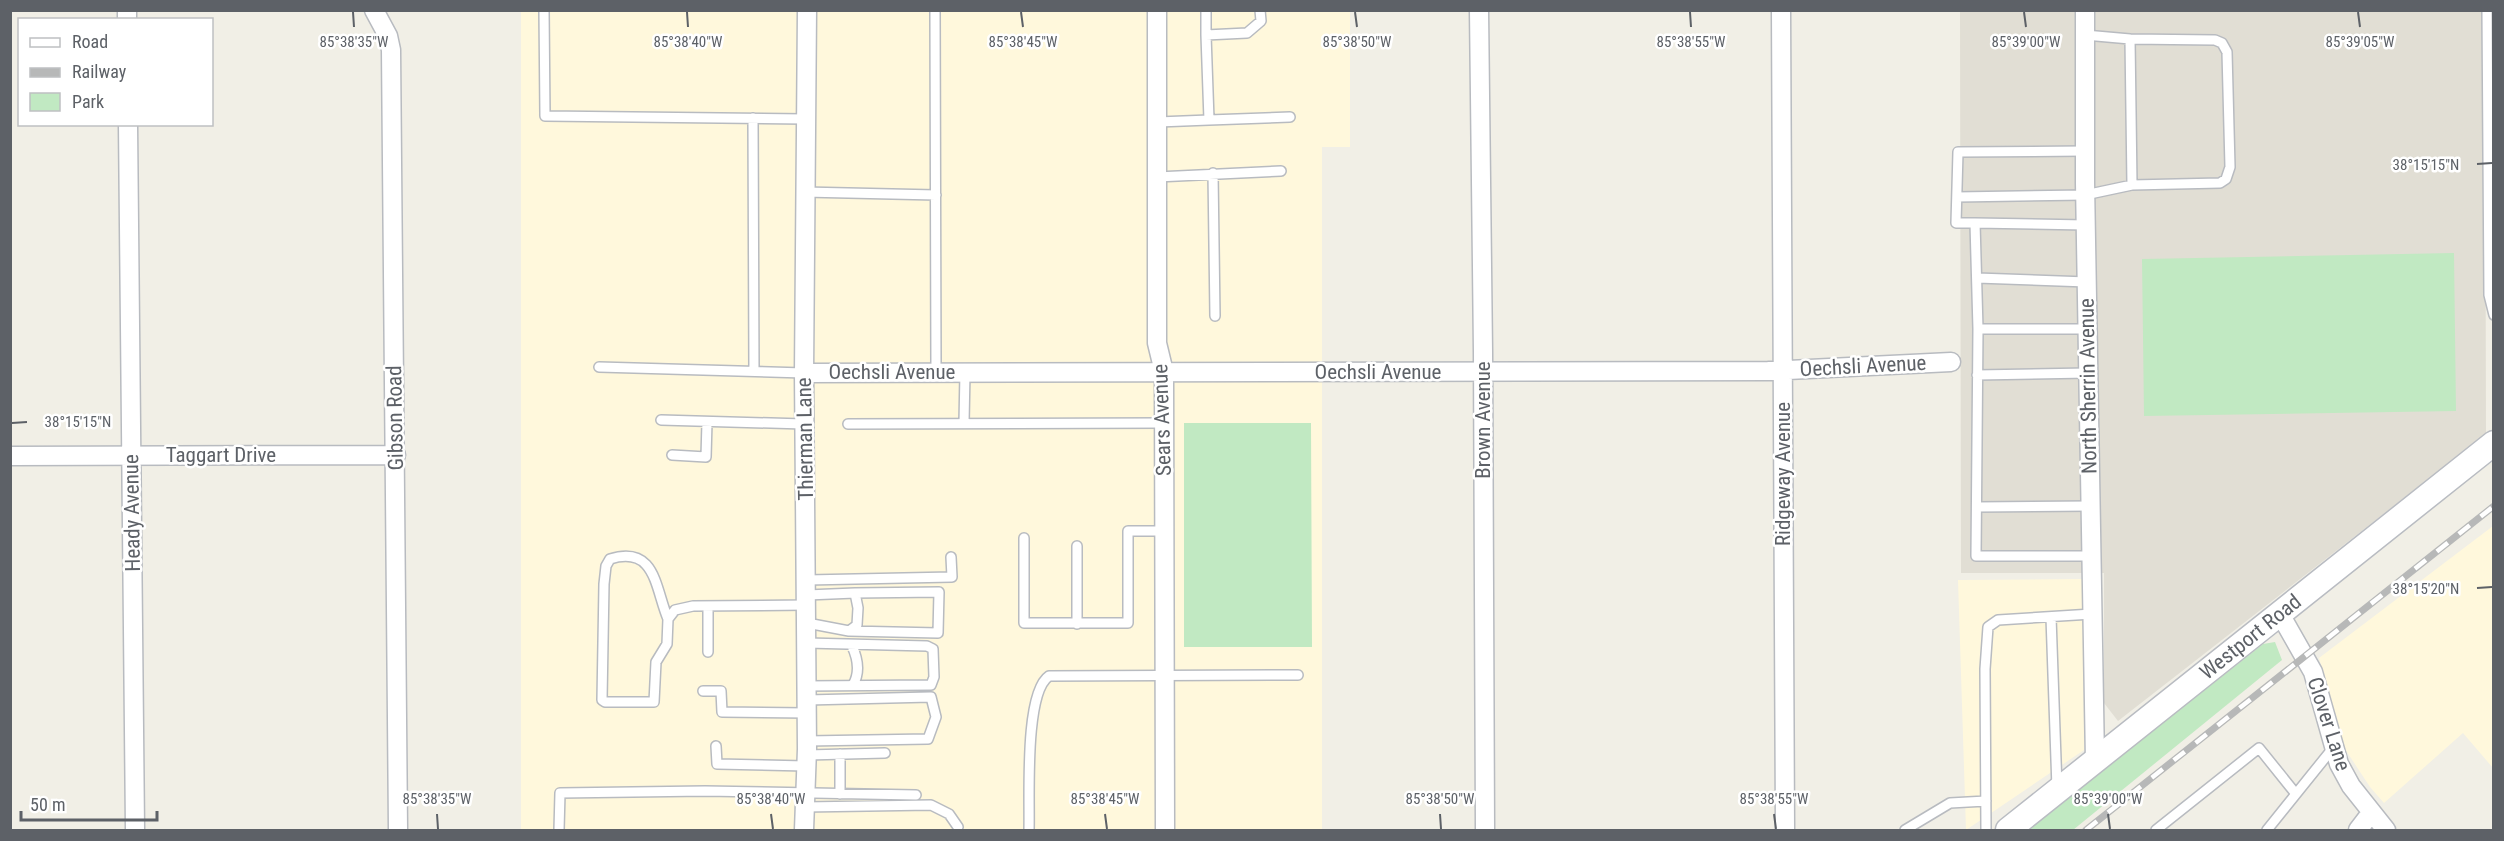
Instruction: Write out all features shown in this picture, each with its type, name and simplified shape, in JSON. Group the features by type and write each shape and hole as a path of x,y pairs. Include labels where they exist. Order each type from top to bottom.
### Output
{"main road":[{"name":"Westport Road","path":"2008,831 2493,443"}],"street":[{"name":"Gibson Road","path":"374,10 388,36 391,50 398,831"},
{"name":"Thierman Lane","path":"804,831 807,754 804,192 807,10"},
{"name":"Sears Avenue","path":"1157,10 1158,344 1164,372 1165,831"},
{"name":"Brown Avenue","path":"1479,10 1485,831"},
{"name":"Ridgeway Avenue","path":"1781,10 1785,831"},
{"name":"North Sherrin Avenue","path":"2085,10 2085,195 2095,761"},
{"name":"Heady Avenue","path":"128,126 135,831"},
{"name":"Oechsli Avenue","path":"804,373 1782,370 1951,362"},
{"name":"Taggart Drive","path":"10,456 396,455"},
{"name":"Clover Lane","path":"2280,614 2313,672 2333,748 2351,786 2386,831"},
{"path":"2358,831 2372,813"}],"lane":[{"path":"544,10 545,116 805,119"},
{"path":"935,10 936,372"},
{"path":"1206,10 1209,120"},
{"path":"1206,35 1247,33 1260,21 1260,10"},
{"path":"2487,10 2489,295 2493,315"},
{"path":"1957,197 2085,195 2132,185 2220,183 2226,179 2229,167 2227,52 2222,43 2215,40 2130,39 2085,35"},
{"path":"2130,39 2132,185"},
{"path":"1158,122 1290,117"},
{"path":"753,118 754,372"},
{"path":"2085,151 1958,152 1956,223 2086,225"},
{"path":"1157,177 1281,171"},
{"path":"1213,173 1215,316"},
{"path":"804,192 936,195"},
{"path":"1975,223 1978,329 1976,556 2091,556"},
{"path":"1977,278 2087,282"},
{"path":"1978,329 2087,329"},
{"path":"599,367 804,373"},
{"path":"964,423 965,372"},
{"path":"1977,375 2088,373"},
{"path":"661,420 804,424"},
{"path":"672,455 706,457 707,422"},
{"path":"848,424 1163,423"},
{"path":"1977,507 2090,506"},
{"path":"1024,538 1024,623 1128,622 1128,531 1164,531"},
{"path":"1077,546 1077,624"},
{"path":"668,619 653,573 645,562 635,556 610,559 606,566 604,584 602,700 605,702 654,702 656,662 667,644 668,619 675,610 952,577 951,557"},
{"path":"849,631 857,625 858,608 855,592"},
{"path":"807,593 939,592 938,633 849,631 807,623"},
{"path":"708,606 708,652"},
{"path":"1986,831 1985,669 1988,627 1998,620 2092,614"},
{"path":"2051,617 2057,791"},
{"path":"807,643 852,646 927,646 933,649 934,657 931,685 853,685 807,700"},
{"path":"852,646 857,656 858,677 853,685"},
{"path":"1029,831 1032,709 1041,681 1049,676 1298,675"},
{"path":"703,691 721,691 722,712 807,700 931,697 936,717 928,739 717,764 716,746"},
{"path":"2156,831 2259,748 2296,794"},
{"path":"2268,831 2333,748"},
{"path":"807,754 885,753"},
{"path":"840,754 840,794"},
{"path":"559,831 560,793 705,791 804,800 931,805 949,814 958,826"},
{"path":"804,800 840,794 916,795"},
{"path":"1905,831 1950,802 1986,801"}],"shaded area":[{"path":"521,11 1350,11 1350,147 1322,147 1322,830 521,830"},
{"path":"1960,11 2485,11 2486,434 2118,721 2104,703 2104,573 1961,573"},
{"path":"2488,11 2494,11 2493,194 2491,194"},
{"path":"2493,526 2493,768 2463,733 2384,803 2370,787 2345,749 2319,658"},
{"path":"2083,579 2084,750 1966,830 1958,580"}],"green space":[{"path":"2454,253 2456,411 2144,416 2142,259"},
{"path":"1184,423 1311,423 1312,647 1184,647"},
{"path":"2275,642 2282,660 2073,830 2027,830 2263,644"}],"railway":[{"path":"2086,830 2494,506"}]}
